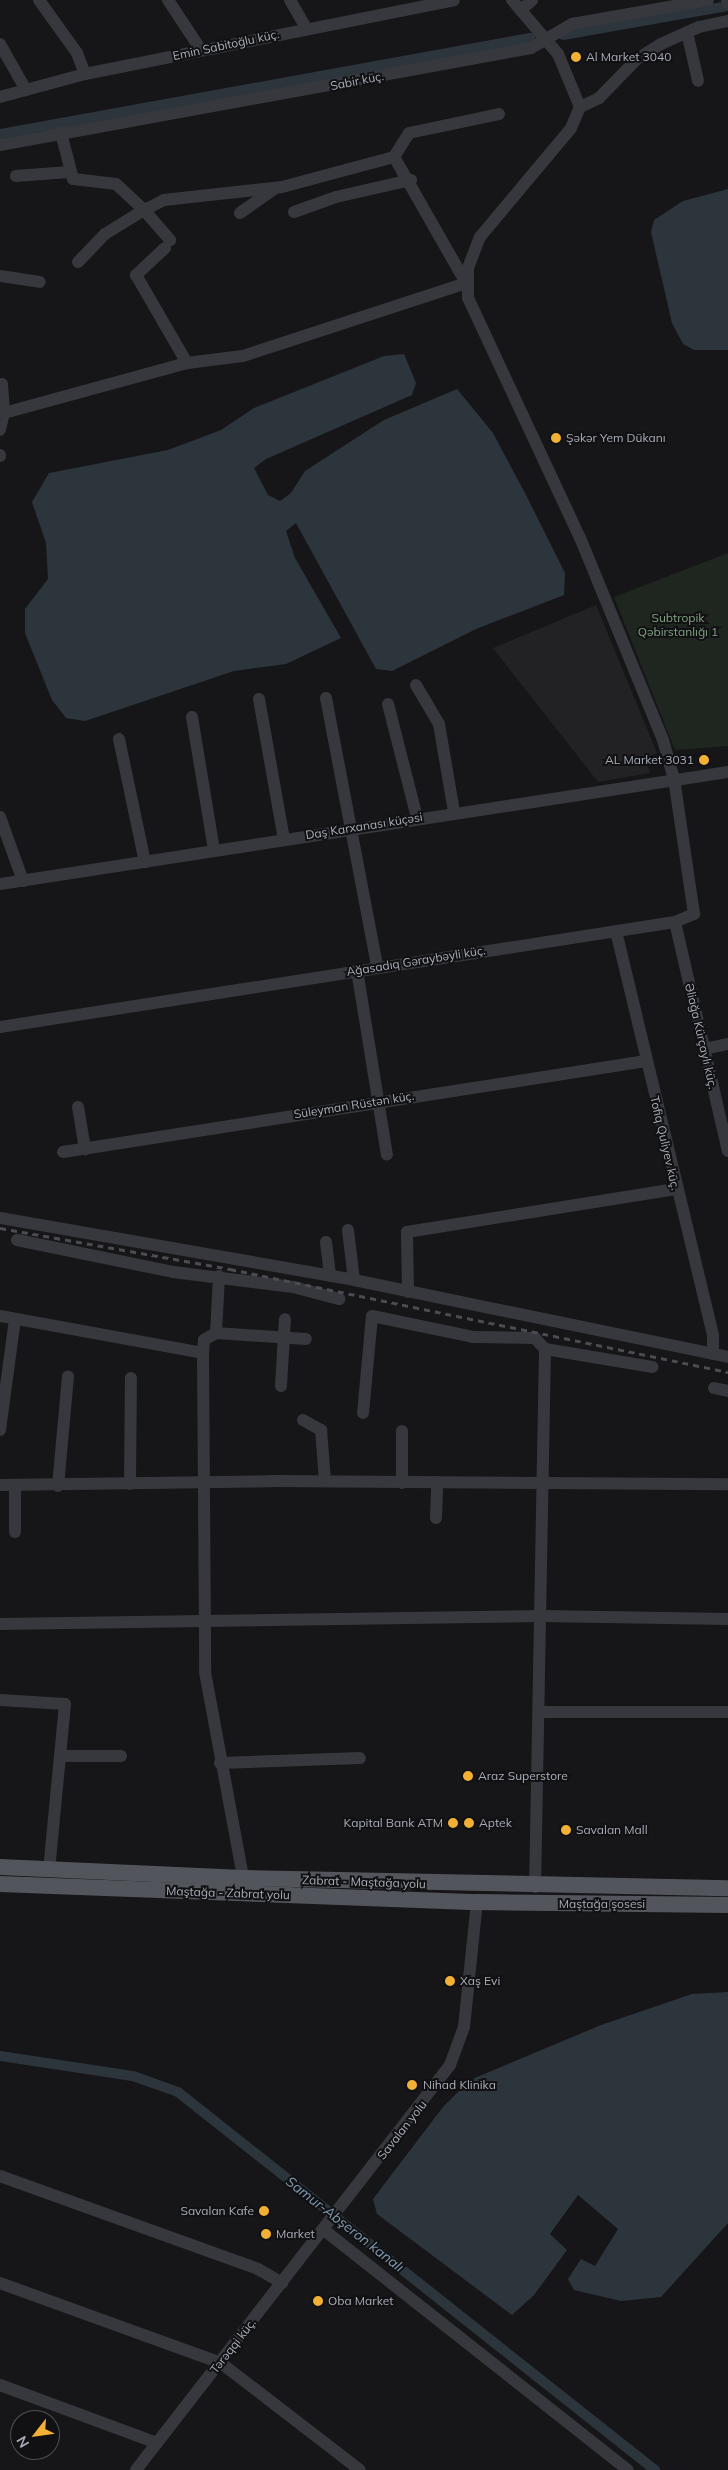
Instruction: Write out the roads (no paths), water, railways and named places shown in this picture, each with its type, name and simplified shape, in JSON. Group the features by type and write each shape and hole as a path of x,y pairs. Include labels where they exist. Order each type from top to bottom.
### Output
{"main road":[{"name":"Zabrat - Maştağa yolu","path":"0,1867 243,1878 478,1885 728,1888"},
{"name":"Maştağa - Zabrat yolu","path":"0,1884 477,1902"},
{"path":"477,1902 478,1885"},
{"name":"Maştağa şosesi","path":"477,1902 728,1905"}],"street":[{"path":"40,0 76,53 85,74"},
{"path":"168,0 201,50"},
{"path":"290,0 307,29"},
{"name":"Emin Sabitoğlu küç.","path":"0,97 85,74 454,0"},
{"path":"512,0 549,39 573,83 580,107"},
{"path":"521,10 532,0"},
{"name":"Sabir küç.","path":"0,145 306,92 531,48 572,24 708,0"},
{"path":"466,282 472,253 486,226 570,128 580,107 599,98 637,59 687,32 728,21"},
{"path":"687,32 698,81"},
{"path":"0,44 26,90"},
{"path":"78,262 105,234 144,210 171,199 274,189 394,156 409,134 499,114"},
{"path":"61,133 69,172 77,182 116,184 144,210 168,244 136,275 187,362"},
{"path":"394,156 411,180 466,282 478,327 583,546 663,740 674,779"},
{"path":"16,176 69,172"},
{"path":"294,212 336,197 411,180"},
{"path":"240,213 274,189"},
{"path":"0,276 40,282"},
{"path":"4,413 187,362 243,356 466,282"},
{"path":"0,430 4,413 2,384"},
{"path":"416,685 439,724 454,812"},
{"path":"326,698 377,966"},
{"path":"259,699 284,839"},
{"path":"388,704 418,818"},
{"path":"192,717 214,850"},
{"path":"119,740 145,862"},
{"name":"Daş Karxanası küçəsi","path":"0,884 454,812 728,772"},
{"name":"Ağasadıq Gəraybəyli küç.","path":"0,1027 377,966 690,919 696,905 674,779"},
{"path":"0,817 23,881"},
{"name":"Əliağa Kürçaylı küç.","path":"675,922 727,1145"},
{"name":"Tofiq Quliyev küç.","path":"616,931 676,1189 713,1336 713,1354"},
{"path":"357,970 387,1155"},
{"path":"704,1049 728,1044"},
{"name":"Süleyman Rüstən küç.","path":"62,1152 378,1101 646,1061"},
{"path":"78,1107 85,1149"},
{"path":"408,1292 407,1232 676,1189"},
{"path":"0,1218 354,1280 728,1357"},
{"path":"348,1230 354,1280"},
{"path":"17,1240 147,1267 293,1287 339,1299"},
{"path":"326,1242 330,1276"},
{"path":"216,1332 219,1276"},
{"path":"0,1316 203,1353"},
{"path":"364,1413 372,1316 473,1337 535,1338 545,1349 653,1367"},
{"path":"0,1430 15,1319"},
{"path":"281,1386 281,1337 285,1320"},
{"path":"243,1878 238,1830 220,1763 208,1703 205,1619 204,1340 216,1332 306,1339"},
{"path":"535,1886 542,1616 542,1481 545,1349"},
{"path":"58,1486 68,1376"},
{"path":"130,1484 131,1378"},
{"path":"714,1388 728,1391"},
{"path":"303,1420 321,1430 325,1481"},
{"path":"402,1431 402,1482"},
{"path":"0,1485 58,1486 325,1481 542,1481 728,1484"},
{"path":"436,1518 437,1482"},
{"path":"15,1486 15,1532"},
{"path":"0,1624 205,1619 542,1616 728,1619"},
{"path":"0,1700 65,1704 63,1756 49,1869"},
{"path":"539,1712 728,1712"},
{"path":"63,1756 121,1756"},
{"path":"220,1763 360,1758"},
{"name":"Savalan yolu","path":"327,2226 436,2086 459,2047 470,1990 477,1902"},
{"path":"0,2176 258,2268 282,2283"},
{"path":"327,2226 628,2470"},
{"name":"Tərəqqi küç.","path":"141,2468 157,2443 327,2226"},
{"path":"0,2282 221,2363 360,2470"},
{"path":"0,2385 157,2443"}],"waterway":[{"path":"563,35 728,6"},
{"path":"0,134 530,38"},
{"name":"Samur-Abşeron kanalı","path":"0,2056 133,2076 178,2092 655,2470"}],"railway":[{"path":"0,1228 230,1269 728,1372"}],"place":[{"name":"Al Market 3040","path":"576,57"},
{"name":"Şəkər Yem Dükanı","path":"556,438"},
{"name":"AL Market 3031","path":"704,760"},
{"name":"Araz Superstore","path":"468,1776"},
{"name":"Kapital Bank ATM","path":"453,1823"},
{"name":"Aptek","path":"469,1823"},
{"name":"Savalan Mall","path":"566,1830"},
{"name":"Xaş Evi","path":"450,1981"},
{"name":"Nihad Klinika","path":"412,2085"},
{"name":"Savalan Kafe","path":"264,2211"},
{"name":"Market","path":"266,2234"},
{"name":"Oba Market","path":"318,2301"}],"park label":[{"name":"Subtropik Qəbirstanlığı 1","path":"678,625"}]}
